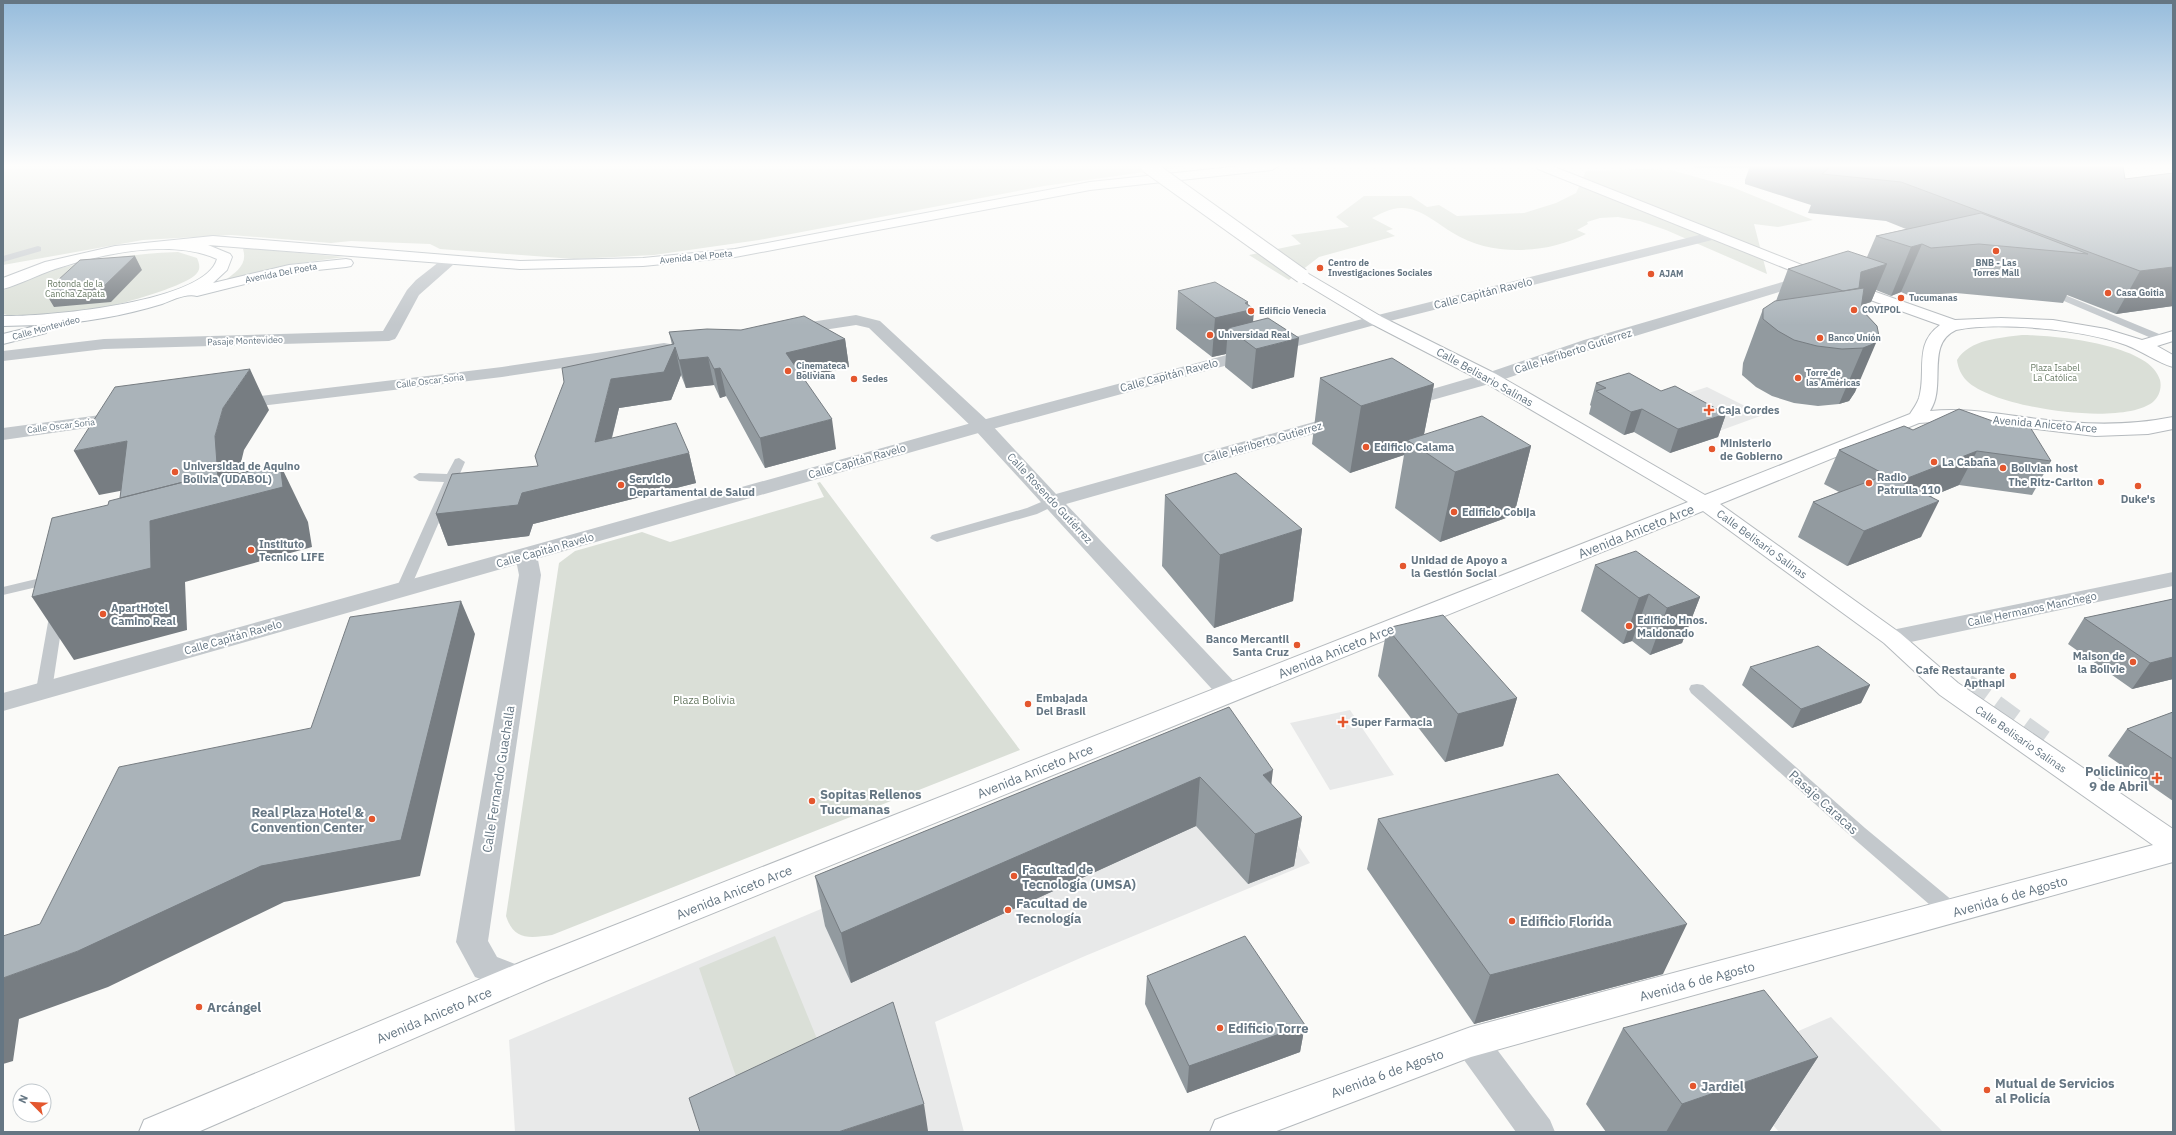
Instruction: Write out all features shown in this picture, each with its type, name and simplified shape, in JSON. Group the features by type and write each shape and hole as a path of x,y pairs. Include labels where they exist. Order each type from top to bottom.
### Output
{"main road":[{"name":"Avenida Del Poeta","path":"140,304 289,269 320,265 364,262 449,261 550,266 690,259 774,246 916,219"},
{"name":"Calle Belisario Salinas","path":"1222,219 1302,276 1376,320 1490,378 1705,503 1892,638 1949,689 2173,844"},
{"path":"1673,219 1817,276 1952,324 2008,321 2049,325 2115,337 2142,345 2173,362"},
{"name":"Avenida Del Poeta","path":"172,243 213,240 320,250 392,254 449,261"},
{"path":"3,275 127,249 172,243 200,246 216,251 225,257 221,268 206,280 184,291 140,304 89,316 30,322 3,321"},
{"path":"3,284 49,265"},
{"name":"Calle Montevideo","path":"3,339 89,316"},
{"path":"1916,418 1929,396 1930,350 1939,334 1952,324"},
{"path":"2142,345 2166,337"},
{"name":"Avenida Aniceto Arce","path":"157,1132 517,979 1916,418 1960,415 2084,428 2121,430 2149,429 2173,423"},
{"path":"2121,430 2173,438"},
{"path":"1892,638 1964,685"},
{"name":"Avenida 6 de Agosto","path":"1228,1132 1471,1042 2173,851"}],"street":[{"name":"Calle Capitán Ravelo","path":"3,702 982,426 1376,320 1710,234"},
{"name":"Pasaje Montevideo","path":"3,356 104,344 226,342 389,336 412,293 421,282 449,261"},
{"name":"Calle Heriberto Gutierrez","path":"1390,406 1490,378 1590,344 1817,276"},
{"name":"Calle Rosendo Gutiérrez","path":"771,333 856,320 874,324 982,426 1230,693"},
{"name":"Calle Oscar Soria","path":"222,406 502,372 679,346"},
{"name":"Calle Heriberto Gutierrez","path":"1053,501 1360,415"},
{"name":"Calle Oscar Soria","path":"3,434 138,417"},
{"name":"Calle Fernando Guachalla","path":"517,979 486,967 472,942 530,575 526,555"},
{"name":"Calle Hermanos Manchego","path":"1892,638 2173,579"},
{"path":"1471,1042 1537,1132"}],"lane":[{"path":"3,259 38,249"},
{"path":"2037,287 2166,337"},
{"path":"403,589 460,462"},
{"path":"419,477 452,478"},
{"name":"Calle Heriberto Gutierrez","path":"937,538 1032,511 1053,501"},
{"path":"3,591 66,576 59,596 44,690"},
{"name":"Pasaje Caracas","path":"1697,689 1859,833 1952,912"}],"shaded area":[{"name":"Caja Cordes","path":"1707,387 1763,415 1711,434 1655,404"},
{"path":"1350,710 1394,775 1330,790 1290,723"},
{"name":"Facultad de Tecnología","path":"1226,739 1310,863 1085,956 935,1022 964,1132 515,1132 509,1040"},
{"path":"1831,1017 1943,1132 1779,1132 1721,1064"}],"green space":[{"path":"3,219 870,219 759,240 654,255 574,259 440,249 430,244 351,241 331,243 231,235 143,240 3,265"},
{"path":"1339,219 1374,219 1393,229 1386,231 1395,236 1319,257 1289,280 1249,255 1301,244 1291,235 1349,227"},
{"path":"1431,219 1597,219 1587,222 1588,224 1577,230 1586,234 1571,241 1537,249 1519,250 1484,246 1468,241"},
{"path":"1629,219 1813,220 1778,227 1754,224 1767,274 1666,230 1640,221"},
{"path":"246,248 345,257 292,264 224,281 240,268 244,259 243,249"},
{"name":"Rotonda de la Cancha Zapata","path":"178,252 197,258 199,269 197,273 190,279 177,285 142,298 79,313 30,317 3,314 3,291 19,282 39,274 62,267 112,258"},
{"name":"Plaza Isabel La Católica","path":"2022,335 2036,335 2077,340 2121,350 2139,358 2153,368 2160,380 2161,386 2158,395 2153,402 2137,409 2115,413 2058,411 2003,399 1981,391 1967,381 1963,376 1959,369 1957,360 1970,348 1986,341"},
{"name":"Plaza Bolivia","path":"820,482 1020,750 552,935 530,937 518,934 509,924 506,916 559,563 575,551 642,532 670,542 824,497 817,483"},
{"path":"775,936 824,1056 742,1094 699,968"}],"building":[{"path":"1954,219 1997,219 2088,254 1979,244 1931,248 1922,244 1911,247 1876,236"},
{"path":"2000,219 2173,219 2173,267 2140,271"},
{"path":"1848,251 1887,264 1861,272 1859,288 1843,291 1788,269"},
{"path":"135,256 103,287 45,292 80,260"},
{"path":"1215,282 1248,302 1245,303 1254,309 1215,318 1178,291"},
{"path":"1864,288 1861,309 1877,326 1879,336 1873,344 1863,348 1842,349 1817,346 1794,340 1778,331 1763,319 1763,309 1775,301"},
{"path":"804,316 845,339 786,353 832,419 760,438 720,368 714,369 708,357 679,360 675,347 664,372 611,379 595,442 676,423 689,453 522,493 518,505 436,514 452,474 538,466 535,456 564,382 562,368 674,344 669,332 707,329 741,330"},
{"path":"1268,318 1299,338 1256,349 1228,328"},
{"path":"1392,358 1434,384 1361,406 1320,378"},
{"path":"250,369 223,408 215,436 218,478 214,479 211,475 120,498 127,441 74,451 115,387"},
{"path":"1629,373 1661,391 1675,386 1726,414 1678,429 1642,409 1631,412 1596,391 1606,388 1596,383"},
{"path":"1959,409 2001,424 2030,427 2051,461 1977,451 1900,481 1939,501 1864,531 1813,502 1886,475 1839,450 1904,426 1913,430"},
{"path":"1482,416 1531,446 1455,472 1407,440"},
{"path":"280,464 283,487 150,521 151,568 32,597 52,518 108,505 109,501 211,475 211,480"},
{"path":"1236,473 1302,529 1220,555 1165,495"},
{"path":"1636,551 1700,597 1667,608 1649,594 1639,598 1595,565"},
{"path":"2173,599 2173,657 2150,663 2084,618"},
{"path":"461,601 401,840 261,866 78,951 3,978 3,936 40,924 119,767 311,728 350,617"},
{"path":"1443,615 1517,698 1458,714 1387,628"},
{"path":"1818,646 1870,685 1801,709 1750,667"},
{"path":"1229,707 1273,770 1263,775 1302,817 1255,834 1200,777 841,933 815,876"},
{"path":"2173,712 2173,759 2127,729"},
{"path":"1558,774 1687,924 1490,975 1378,819"},
{"name":"Edificio Torre","path":"1245,936 1305,1025 1189,1066 1147,976"},
{"path":"1764,990 1818,1057 1682,1104 1623,1028"},
{"path":"893,1002 924,1104 838,1132 700,1132 689,1098"}],"tunnel":[{"path":"1965,685 2046,744"}],"place":[{"name":"BNB - Las Torres Mall","path":"1996,251"},
{"name":"Centro de Investigaciones Sociales","path":"1320,268"},
{"name":"AJAM","path":"1651,274"},
{"name":"Casa Goitia","path":"2108,293"},
{"name":"Tucumanas","path":"1901,298"},
{"name":"COVIPOL","path":"1854,310"},
{"name":"Edificio Venecia","path":"1251,311"},
{"name":"Universidad Real","path":"1210,335"},
{"name":"Banco Unión","path":"1820,338"},
{"name":"Cinemateca Boliviana","path":"788,371"},
{"name":"Torre de las Américas","path":"1798,378"},
{"name":"Sedes","path":"854,379"},
{"name":"Caja Cordes","path":"1709,410"},
{"name":"Edificio Calama","path":"1366,447"},
{"name":"Ministerio de Gobierno","path":"1712,449"},
{"name":"La Cabaña","path":"1934,462"},
{"name":"Bolivian host","path":"2003,468"},
{"name":"Universidad de Aquino Bolivia (UDABOL)","path":"175,472"},
{"name":"The Ritz-Carlton","path":"2101,482"},
{"name":"Radio Patrulla 110","path":"1869,483"},
{"name":"Servicio Departamental de Salud","path":"621,485"},
{"name":"Duke's","path":"2138,486"},
{"name":"Edificio Cobija","path":"1454,512"},
{"name":"Instituto Tecnico LIFE","path":"251,550"},
{"name":"Unidad de Apoyo a la Gestión Social","path":"1403,566"},
{"name":"ApartHotel Camino Real","path":"103,614"},
{"name":"Edificio Hnos. Maldonado","path":"1629,626"},
{"name":"Banco Mercantil Santa Cruz","path":"1297,645"},
{"name":"Maison de la Bolivie","path":"2133,662"},
{"name":"Cafe Restaurante Apthapi","path":"2013,676"},
{"name":"Embajada Del Brasil","path":"1028,704"},
{"name":"Super Farmacia","path":"1343,722"},
{"name":"Policlinico 9 de Abril","path":"2157,778"},
{"name":"Sopitas Rellenos Tucumanas","path":"812,801"},
{"name":"Real Plaza Hotel & Convention Center","path":"372,819"},
{"name":"Facultad de Tecnología (UMSA)","path":"1014,876"},
{"name":"Facultad de Tecnología","path":"1008,910"},
{"name":"Edificio Florida","path":"1512,921"},
{"name":"Arcángel","path":"199,1007"},
{"name":"Edificio Torre","path":"1220,1028"},
{"name":"Jardiel","path":"1693,1086"},
{"name":"Mutual de Servicios al Policía","path":"1987,1090"}]}
